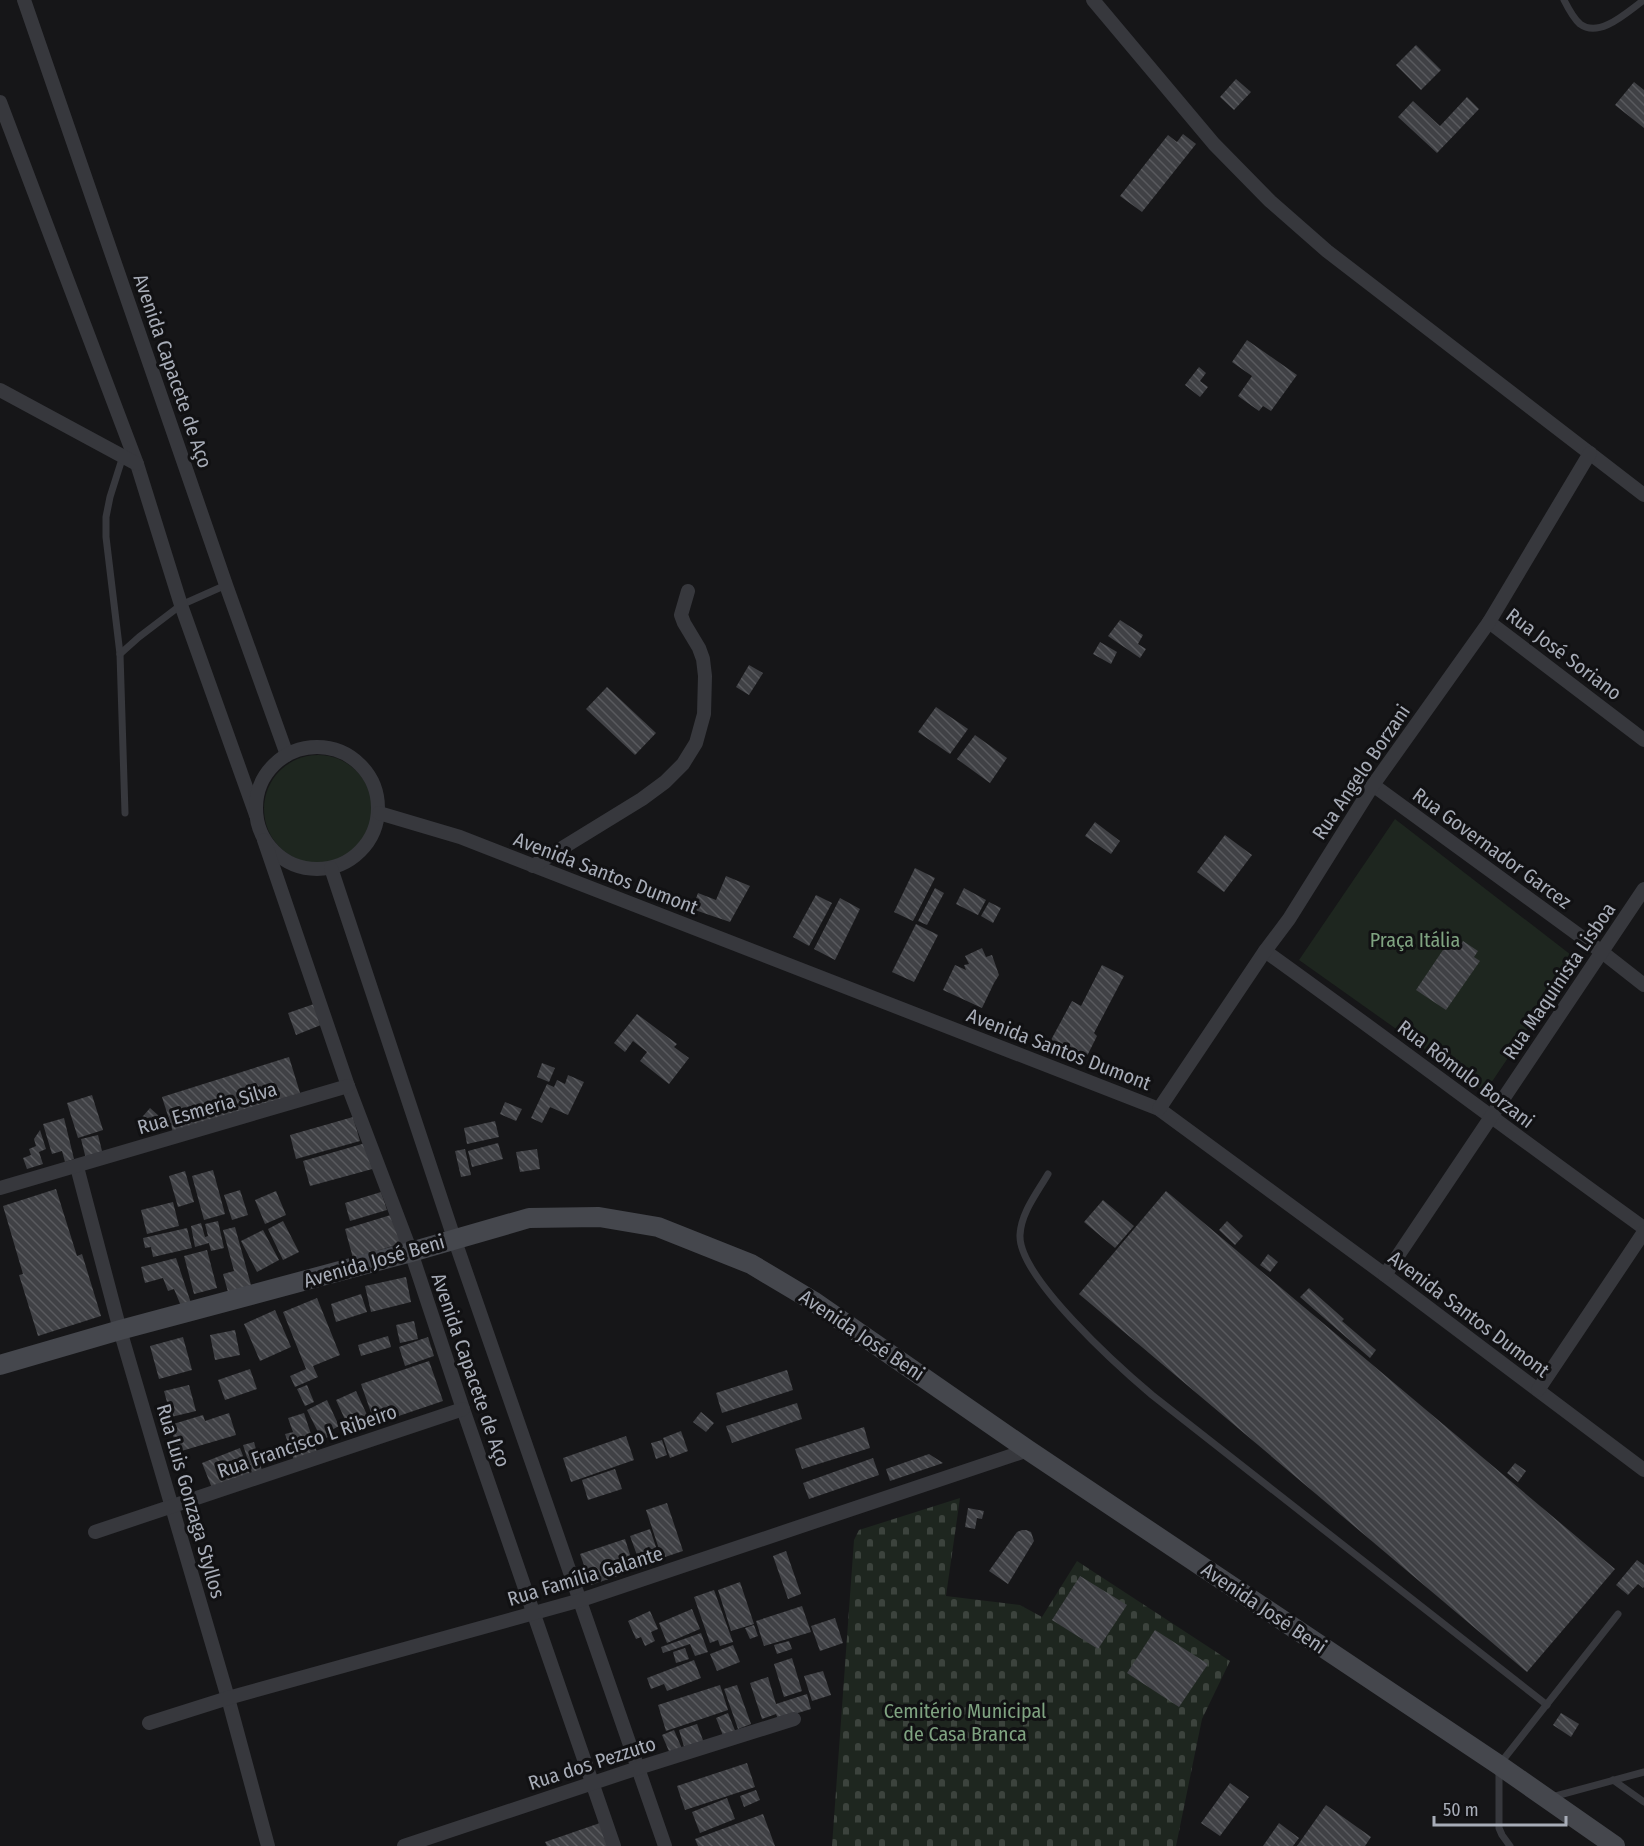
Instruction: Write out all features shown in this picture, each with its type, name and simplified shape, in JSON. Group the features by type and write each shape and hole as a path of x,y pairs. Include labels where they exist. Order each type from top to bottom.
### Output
{"main road":[{"name":"Avenida José Beni","path":"0,1365 529,1218 599,1217 658,1227 751,1264 813,1300 1028,1450 1616,1846"}],"street":[{"name":"Avenida Capacete de Aço","path":"24,0 226,585 288,755"},
{"path":"1093,0 1214,144 1270,201 1327,251 1644,495"},
{"path":"0,102 137,464 181,605 264,840 276,855 293,865 312,870 331,868 349,861 364,849 374,832 379,813 378,794 370,777 358,762 342,752 323,747 304,748 288,755 273,766 262,780 257,797 256,815"},
{"path":"0,390 137,464"},
{"name":"Rua Angelo Borzani","path":"1159,1110 1288,919 1373,785 1489,622 1590,453"},
{"path":"533,866 642,799 665,782 682,764 696,743 704,714 705,675 699,648 681,615 687,591"},
{"name":"Rua José Soriano","path":"1489,622 1644,740"},
{"name":"Rua Governador Garcez","path":"1373,785 1602,952 1644,986"},
{"name":"Avenida Santos Dumont","path":"379,813 460,837 1159,1110 1385,1275 1644,1470"},
{"name":"Avenida Capacete de Aço","path":"264,840 348,1086 411,1252 614,1846"},
{"name":"Avenida Capacete de Aço","path":"331,868 454,1238 581,1600 664,1846"},
{"name":"Rua Maquinista Lisboa","path":"1385,1275 1644,888"},
{"name":"Rua Rômulo Borzani","path":"1265,951 1351,1012 1644,1230"},
{"name":"Rua Esmeria Silva","path":"0,1188 348,1086"},
{"name":"Rua Luis Gonzaga Styllos","path":"77,1167 120,1330 228,1698 268,1846"},
{"path":"1538,1390 1644,1230"},
{"name":"Rua Francisco L Ribeiro","path":"95,1532 463,1409"},
{"name":"Rua Família Galante","path":"149,1722 581,1600 1028,1450"},
{"name":"Rua dos Pezzuto","path":"404,1846 794,1719"}],"lane":[{"path":"1564,0 1581,24 1593,29 1606,25 1644,0"},
{"path":"123,456 110,496 106,517 106,537 120,654 125,813"},
{"path":"120,654 181,605 226,585"},
{"path":"1048,1174 1023,1218 1019,1238 1026,1259 1038,1280 1061,1307 1126,1373 1152,1395 1547,1705"},
{"path":"1510,1846 1499,1828 1499,1766 1618,1614"},
{"path":"1547,1798 1644,1772"},
{"path":"1613,1780 1644,1802"}],"green space":[{"path":"318,755 339,759 356,771 368,788 372,809 368,830 356,847 339,859 318,863 297,859 280,847 268,830 264,809 268,788 280,771 297,759"},
{"name":"Praça Itália","path":"1395,819 1575,958 1485,1092 1299,960"},
{"name":"Cemitério Municipal de Casa Branca","path":"960,1498 946,1596 1020,1605 1042,1617 1077,1561 1230,1661 1202,1719 1176,1846 832,1846 854,1540 859,1530"}],"building":[{"path":"1416,45 1441,70 1421,90 1396,65"},
{"path":"1236,79 1251,92 1234,110 1220,97"},
{"path":"1634,82 1644,90 1644,128 1615,105"},
{"path":"1467,97 1479,109 1437,153 1398,117 1413,101 1440,126"},
{"path":"1183,134 1196,144 1142,212 1120,196 1168,135 1177,142"},
{"path":"1247,340 1297,375 1271,411 1263,406 1259,411 1238,396 1252,376 1232,362"},
{"path":"1199,367 1206,373 1200,381 1208,387 1200,397 1185,385"},
{"path":"1120,620 1143,635 1138,644 1146,649 1140,658 1108,636"},
{"path":"1100,642 1117,652 1111,664 1093,654"},
{"path":"749,665 763,673 749,695 736,687"},
{"path":"607,687 656,733 635,755 586,709"},
{"path":"936,707 968,729 950,754 918,732"},
{"path":"975,735 1007,758 990,783 957,759"},
{"path":"1095,822 1120,841 1111,854 1085,836"},
{"path":"1225,835 1252,855 1224,892 1197,872"},
{"path":"915,868 935,878 913,921 894,912"},
{"path":"726,876 750,886 730,922 692,909 698,893 716,900"},
{"path":"935,888 944,893 927,925 918,921"},
{"path":"964,888 986,900 978,915 956,904"},
{"path":"816,895 832,903 809,946 793,937"},
{"path":"840,898 860,909 835,960 814,949"},
{"path":"989,902 1001,908 993,923 981,916"},
{"path":"916,924 938,935 914,982 892,972"},
{"path":"1449,941 1459,947 1463,941 1478,951 1474,957 1480,961 1446,1010 1416,990"},
{"path":"982,948 986,957 992,955 999,975 982,1008 943,990 955,965 966,970 964,965 969,964 965,956"},
{"path":"1102,965 1124,976 1094,1033 1097,1036 1086,1058 1051,1040 1072,1001 1081,1006"},
{"path":"314,1004 321,1025 296,1035 288,1013"},
{"path":"637,1014 677,1044 674,1047 689,1058 669,1084 640,1061 647,1052 633,1041 625,1052 614,1043"},
{"path":"289,1057 301,1096 174,1135 162,1097"},
{"path":"542,1063 555,1068 549,1082 537,1077"},
{"path":"568,1075 584,1082 568,1115 550,1107 542,1123 531,1118 547,1084 554,1087 557,1080 565,1084"},
{"path":"92,1095 103,1130 78,1138 67,1103"},
{"path":"505,1102 522,1109 516,1121 500,1114"},
{"path":"150,1108 159,1116 147,1130 138,1122"},
{"path":"353,1117 360,1141 296,1159 290,1135"},
{"path":"64,1118 74,1159 65,1162 62,1151 52,1154 43,1124"},
{"path":"495,1121 499,1137 467,1144 464,1128"},
{"path":"40,1130 46,1149 39,1152 43,1164 27,1169 23,1158 31,1155 29,1149 36,1146 34,1139"},
{"path":"98,1135 103,1155 86,1159 81,1139"},
{"path":"369,1142 376,1168 310,1186 303,1161"},
{"path":"498,1143 503,1159 472,1167 468,1151"},
{"path":"465,1149 471,1175 461,1177 455,1151"},
{"path":"537,1149 540,1169 520,1172 516,1152"},
{"path":"213,1170 225,1214 204,1220 192,1176"},
{"path":"185,1171 194,1202 178,1207 169,1176"},
{"path":"56,1189 77,1256 82,1254 101,1316 38,1336 19,1275 23,1274 3,1206"},
{"path":"240,1190 248,1215 232,1220 224,1195"},
{"path":"276,1191 286,1215 265,1224 255,1200"},
{"path":"1166,1191 1615,1569 1527,1672 1079,1294"},
{"path":"381,1192 387,1210 350,1221 345,1203"},
{"path":"1103,1200 1134,1226 1115,1248 1084,1222"},
{"path":"173,1202 179,1226 147,1234 141,1210"},
{"path":"394,1214 403,1243 353,1258 345,1229"},
{"path":"218,1221 224,1248 211,1251 209,1243 195,1247 191,1226 201,1223 205,1237 208,1236 205,1224"},
{"path":"283,1221 299,1252 283,1260 268,1229"},
{"path":"1227,1221 1243,1236 1235,1245 1219,1230"},
{"path":"235,1227 251,1285 228,1292 223,1274 234,1271 223,1230"},
{"path":"187,1228 192,1248 153,1257 151,1247 145,1248 143,1238"},
{"path":"263,1230 279,1260 257,1272 241,1241"},
{"path":"207,1250 217,1288 194,1294 184,1256"},
{"path":"1268,1254 1278,1262 1270,1272 1260,1265"},
{"path":"176,1258 191,1303 181,1306 174,1289 168,1291 163,1278 145,1283 141,1267"},
{"path":"406,1277 411,1302 371,1312 365,1286"},
{"path":"1309,1288 1344,1319 1342,1321 1376,1350 1370,1358 1300,1297"},
{"path":"361,1294 367,1312 336,1322 331,1304"},
{"path":"317,1298 340,1355 313,1366 318,1377 295,1387 290,1376 306,1369 283,1312"},
{"path":"275,1310 291,1347 260,1361 244,1324"},
{"path":"414,1321 418,1339 400,1343 396,1325"},
{"path":"235,1330 240,1355 215,1360 210,1335"},
{"path":"388,1336 391,1347 361,1356 358,1345"},
{"path":"183,1337 192,1370 159,1379 150,1346"},
{"path":"428,1337 434,1356 405,1366 399,1347"},
{"path":"429,1361 443,1401 375,1424 361,1384"},
{"path":"250,1369 257,1389 225,1400 218,1380"},
{"path":"787,1370 793,1390 722,1413 716,1393"},
{"path":"189,1385 196,1411 171,1417 164,1391"},
{"path":"307,1385 314,1402 305,1406 297,1389"},
{"path":"356,1391 368,1417 348,1426 336,1400"},
{"path":"327,1400 339,1426 330,1431 332,1435 322,1440 307,1410"},
{"path":"797,1403 802,1419 732,1443 726,1426"},
{"path":"701,1412 714,1423 706,1432 693,1422"},
{"path":"229,1413 236,1435 178,1452 170,1425 203,1415 205,1421"},
{"path":"304,1413 318,1455 295,1463 285,1434 293,1432 288,1418"},
{"path":"864,1427 870,1448 802,1469 795,1449"},
{"path":"681,1431 688,1451 670,1458 663,1438"},
{"path":"626,1436 634,1460 571,1482 563,1458"},
{"path":"662,1440 667,1455 656,1459 651,1443"},
{"path":"254,1442 262,1471 252,1473 243,1445"},
{"path":"240,1448 250,1474 212,1488 202,1463"},
{"path":"929,1454 943,1463 890,1481 886,1469"},
{"path":"873,1458 879,1475 809,1499 803,1483"},
{"path":"1515,1463 1526,1471 1518,1482 1507,1473"},
{"path":"615,1469 622,1489 588,1500 582,1480"},
{"path":"667,1503 683,1551 662,1558 646,1510"},
{"path":"968,1508 984,1511 982,1519 977,1518 975,1529 965,1527"},
{"path":"650,1529 661,1562 642,1569 630,1536"},
{"path":"1022,1530 1031,1532 1034,1541 1008,1584 989,1571 1017,1532"},
{"path":"625,1539 635,1570 591,1585 580,1554"},
{"path":"786,1551 801,1594 788,1599 773,1556"},
{"path":"1637,1560 1644,1565 1644,1587 1638,1584 1628,1595 1616,1585"},
{"path":"1080,1576 1127,1605 1098,1649 1052,1620"},
{"path":"740,1582 754,1624 731,1631 718,1590"},
{"path":"714,1590 733,1642 720,1646 718,1640 710,1643 694,1597"},
{"path":"802,1606 811,1632 764,1646 756,1621"},
{"path":"692,1609 700,1629 667,1643 659,1623"},
{"path":"650,1611 658,1629 651,1632 655,1641 645,1646 641,1637 636,1639 628,1621"},
{"path":"835,1618 843,1643 820,1651 811,1626"},
{"path":"754,1625 758,1636 750,1639 745,1628"},
{"path":"1155,1630 1208,1664 1179,1707 1127,1673"},
{"path":"701,1633 708,1652 695,1656 690,1644 663,1653 661,1647"},
{"path":"789,1641 792,1649 777,1654 774,1645"},
{"path":"733,1645 740,1662 717,1671 710,1654"},
{"path":"685,1648 689,1659 676,1663 673,1652"},
{"path":"792,1658 802,1691 784,1697 774,1664"},
{"path":"694,1660 701,1678 667,1691 664,1684 651,1689 647,1678"},
{"path":"823,1671 831,1695 812,1701 804,1676"},
{"path":"768,1677 776,1704 807,1694 811,1709 778,1719 776,1714 762,1719 750,1683"},
{"path":"720,1685 728,1710 666,1731 658,1705"},
{"path":"737,1685 751,1724 738,1729 724,1689"},
{"path":"728,1713 736,1733 724,1738 716,1718"},
{"path":"1561,1713 1579,1724 1571,1737 1553,1725"},
{"path":"697,1724 704,1743 685,1750 679,1730"},
{"path":"674,1730 683,1751 671,1756 662,1735"},
{"path":"747,1763 755,1787 685,1810 677,1786"},
{"path":"1230,1783 1249,1797 1220,1836 1201,1823"},
{"path":"756,1790 760,1800 744,1807 740,1796"},
{"path":"727,1798 735,1819 700,1833 692,1812"},
{"path":"1326,1805 1371,1837 1365,1846 1297,1846"},
{"path":"763,1814 775,1846 698,1846 695,1839"},
{"path":"600,1823 608,1846 547,1846 545,1842"},
{"path":"1279,1823 1299,1838 1293,1846 1263,1846"}]}
